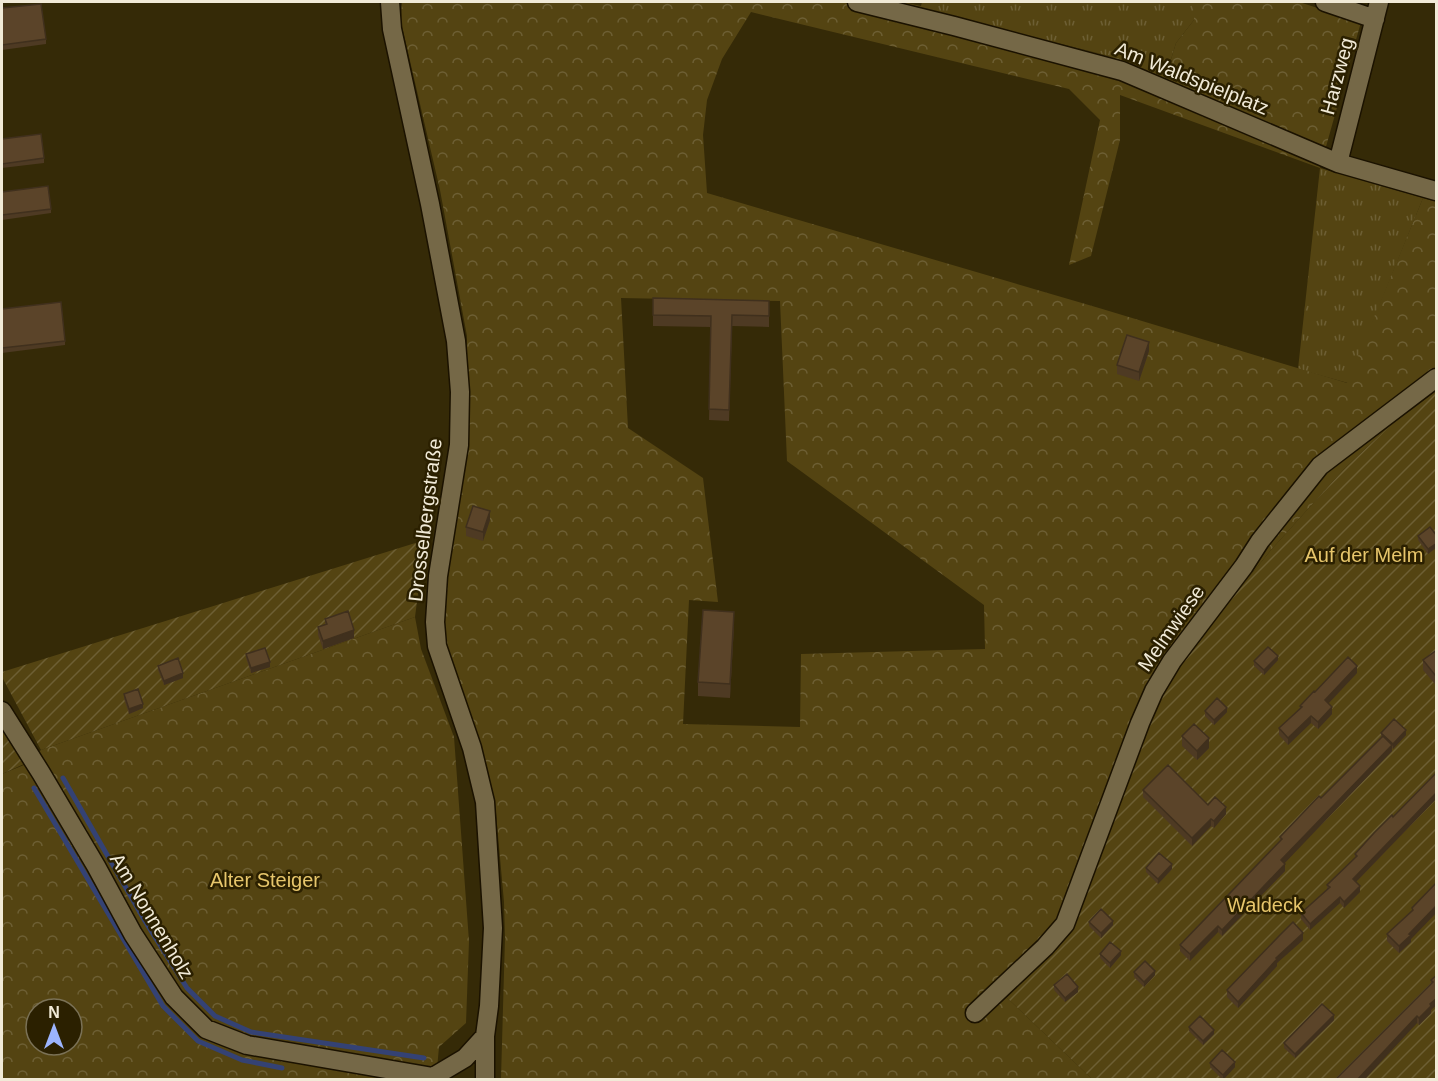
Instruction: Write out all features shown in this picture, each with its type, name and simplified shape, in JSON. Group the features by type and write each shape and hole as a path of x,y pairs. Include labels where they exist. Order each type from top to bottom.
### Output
{"street":[{"name":"Drosselbergstraße","path":"390,2 392,29 430,204 457,351 460,392 459,445 439,566 435,622 437,646 472,748 485,802 493,928 489,1006 484,1036 485,1080"},
{"name":"Am Waldspielplatz","path":"857,2 1122,71 1338,163 1437,191"},
{"path":"1325,2 1377,10"},
{"name":"Harzweg","path":"1338,163 1377,10"},
{"name":"Melmwiese","path":"975,1013 1045,947 1065,924 1140,723 1154,691 1172,661 1244,566 1260,541 1320,466 1437,378"},
{"name":"Am Nonnenholz","path":"2,711 96,866 133,934 174,997 206,1029 247,1045 434,1078"},
{"path":"434,1078 465,1058 484,1036"}],"green space":[{"path":"402,2 889,2 1118,58 1165,79 1176,43 1194,20 1194,2 1299,2 1361,22 1320,168 1120,95 1120,140 1091,256 1069,265 1100,120 1069,89 751,12 722,59 707,100 703,135 707,193 1347,383 1423,198 1436,202 1436,391 1392,424 1345,468 1271,550 1178,665 1089,883 1004,995 1092,1079 501,1079 505,938 495,802 487,767 447,647 443,618 467,425 467,336 440,190 401,22","holes":["621,298 780,301 787,461 984,605 985,649 801,654 800,727 683,724 689,600 718,602 703,478 628,428"]},
{"path":"889,2 921,6 922,2 1195,3 1194,20 1176,43 1165,79 1118,58"},
{"path":"1320,168 1423,198 1348,383 1298,369"},
{"name":"Waldeck","path":"1436,391 1436,1079 1092,1079 1004,995 1051,953 1161,694 1178,665 1271,550 1345,468 1392,424"},
{"path":"425,540 415,617 41,750 2,677 2,672"},
{"name":"Alter Steiger","path":"415,617 421,649 454,737 469,941 466,1023 439,1047 436,1079 2,1079 2,774 24,765 41,750"},
{"path":"2,724 24,764 2,774"}],"building":[{"path":"41,4 46,39 2,45 2,8"},
{"path":"41,134 44,158 2,164 2,139"},
{"path":"48,186 51,209 2,215 2,192"},
{"path":"653,298 769,301 769,316 732,315 729,410 709,409 711,316 653,315"},
{"path":"61,302 65,341 2,348 2,309"},
{"path":"1127,335 1149,342 1139,372 1117,365"},
{"path":"473,506 490,511 483,532 466,527"},
{"path":"1430,527 1437,536 1437,543 1428,549 1418,536"},
{"path":"703,610 734,612 730,684 698,682"},
{"path":"348,611 354,630 323,641 318,627 327,624 325,619"},
{"path":"1268,647 1278,656 1264,670 1254,661"},
{"path":"265,648 270,662 251,668 246,654"},
{"path":"1437,650 1437,673 1435,675 1423,660"},
{"path":"1348,657 1357,666 1325,700 1332,707 1318,722 1311,716 1288,738 1279,728 1302,707 1300,706"},
{"path":"178,658 183,673 164,681 158,666"},
{"path":"138,689 143,704 129,709 124,694"},
{"path":"1217,698 1227,708 1214,720 1205,711"},
{"path":"1394,719 1406,730 1393,744 1381,733"},
{"path":"1194,724 1209,738 1197,751 1182,736"},
{"path":"1383,736 1392,745 1281,860 1285,864 1222,930 1218,926 1190,954 1180,945 1282,839 1280,837 1319,796 1321,798"},
{"path":"1168,765 1208,805 1215,797 1226,807 1214,821 1211,819 1192,838 1143,790"},
{"path":"1437,772 1437,792 1353,879 1360,886 1344,902 1340,897 1310,924 1301,913 1330,887 1327,885 1357,856 1355,854 1374,833"},
{"path":"1159,853 1172,864 1158,879 1146,868"},
{"path":"1437,882 1437,905 1399,946 1387,934 1413,910 1412,908"},
{"path":"1101,909 1113,921 1101,933 1089,922"},
{"path":"1293,922 1303,933 1276,958 1238,1002 1227,990"},
{"path":"1110,942 1121,951 1110,963 1100,954"},
{"path":"1145,961 1155,971 1144,982 1134,972"},
{"path":"1067,974 1078,987 1065,998 1054,985"},
{"path":"1437,975 1437,998 1430,1004 1431,1006 1419,1018 1417,1016 1357,1080 1335,1080 1433,982 1431,980"},
{"path":"1322,1004 1334,1015 1295,1054 1284,1043"},
{"path":"1200,1016 1214,1030 1203,1041 1189,1027"},
{"path":"1222,1050 1235,1062 1223,1075 1210,1063"}],"waterway":[{"path":"63,778 145,921 187,988 215,1016 251,1032 424,1058"},
{"path":"34,788 163,1006 198,1041 242,1060 282,1068"}],"park label":[{"name":"Auf der Melm","path":"1364,555"}]}
